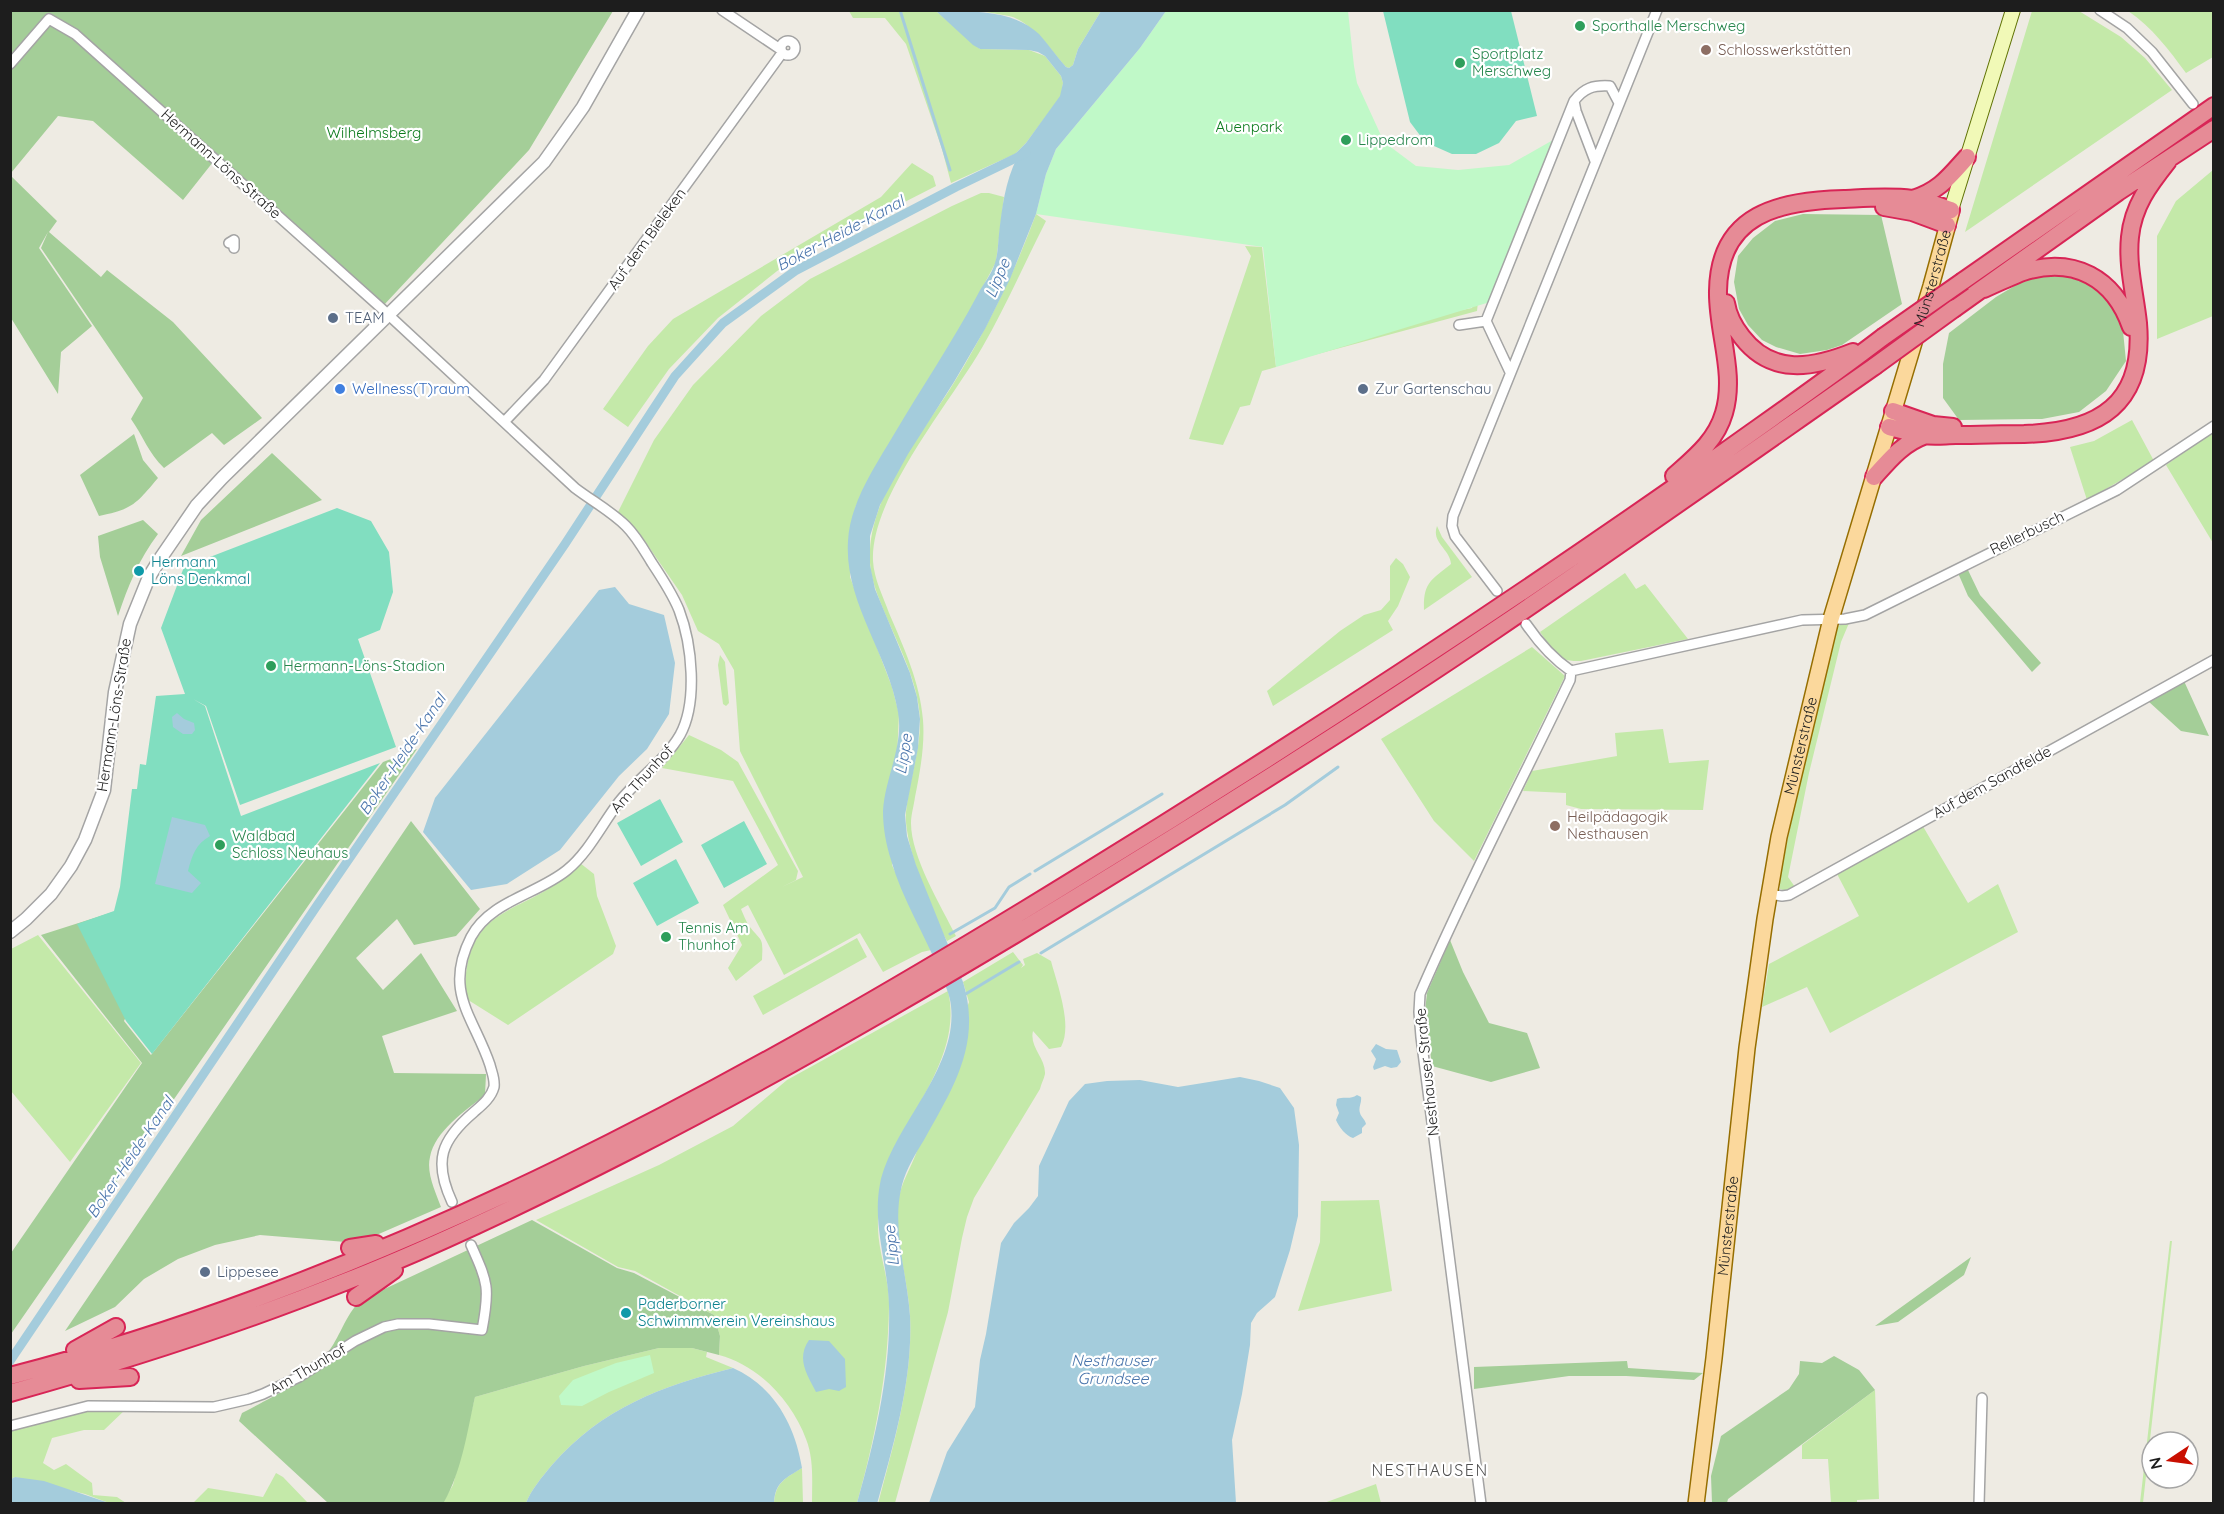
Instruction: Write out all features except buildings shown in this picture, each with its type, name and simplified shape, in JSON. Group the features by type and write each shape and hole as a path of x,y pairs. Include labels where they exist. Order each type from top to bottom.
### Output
{"highway":[{"path":"51,1381 139,1356 232,1325 350,1280 551,1172 700,1096 885,993 1011,919 1161,827 1377,689 1625,522 1963,281 2214,106"},
{"path":"16,1381 420,1242 566,1183 719,1104 886,1011 1261,783 1490,633 1875,366 2118,192 2214,129"},
{"path":"1625,522 1706,447 1716,432 1724,413 1727,367 1718,290 1721,263 1739,230 1755,217 1773,208 1808,200 1913,199 1929,194 1940,187 1967,157"},
{"path":"1874,477 1901,448 1912,440 1926,435 2042,433 2069,430 2092,422 2112,409 2126,392 2138,356 2138,324 2130,263 2133,218 2138,203 2168,161"},
{"path":"1913,199 1949,217"},
{"path":"1880,340 1826,362 1812,365 1790,365 1773,361 1760,354 1748,345 1735,328 1727,312 1724,290 1725,266 1733,248 1742,233 1756,221 1774,212 1807,205 1852,204 1949,217"},
{"path":"1891,419 1967,430 2042,428 2068,424 2090,416 2108,403 2121,389 2133,354 2131,328 2124,307 2112,291 2094,276 2077,270 2047,267 2024,272 1984,289"},
{"path":"1891,419 1926,435"},
{"path":"350,1248 420,1242"},
{"path":"356,1297 420,1242"},
{"path":"16,1381 116,1327"},
{"path":"16,1381 130,1377"}],"main road":[{"name":"Münsterstraße","path":"1696,1503 1747,1048 1769,894 1793,774 1832,619 1931,286 1949,217 2013,10"}],"street":[{"name":"Hermann-Löns-Straße","path":"10,932 26,919 64,876 85,840 96,813 107,773 106,759 115,692 125,642 149,577 160,559 197,505 222,478 544,162 583,107 638,10"},
{"name":"Auf dem Bieleken","path":"505,421 544,380 781,51 722,10"},
{"path":"1497,591 1455,536 1452,526 1453,516 1657,10"},
{"path":"2100,10 2127,28 2152,52 2193,104"},
{"name":"Hermann-Löns-Straße","path":"10,64 49,19 84,42 389,315"},
{"path":"1510,372 1486,321 1574,101 1583,90 1597,85 1610,86 1619,103"},
{"path":"1574,101 1595,161"},
{"name":"Am Thunhof","path":"389,315 578,490 605,508 627,527 673,597 681,616 690,663 691,688 686,722 673,746 620,801 580,857 566,871 502,907 485,919 472,935 461,968 461,999 494,1079 490,1097 459,1125 444,1146 441,1162 442,1176 452,1202"},
{"path":"1459,325 1486,321"},
{"name":"Rellerbusch","path":"1832,619 1865,615 2117,490 2214,426"},
{"path":"1526,624 1542,647 1571,671 1802,620 1832,619"},
{"name":"Auf dem Sandfelde","path":"1769,894 1789,895 2214,660"},
{"name":"Nesthauser Straße","path":"1481,1503 1419,1012 1420,994 1477,870 1510,807 1570,680 1571,671"},
{"name":"Am Thunhof","path":"10,1426 87,1406 214,1407 249,1399 263,1395 299,1377 355,1341 384,1327 398,1324 429,1324 482,1330 488,1299 487,1286 471,1245"},
{"path":"1979,1503 1982,1398"}],"green space":[{"name":"Wilhelmsberg","path":"11,11 613,11 529,150 383,306 217,157 183,200 93,121 58,116 11,173"},
{"path":"849,11 936,11 980,49 1029,50 1045,56 1061,76 1063,83 1061,96 1015,154 951,183 942,149 906,44 885,18 853,18"},
{"path":"980,11 1101,11 1078,49 1073,65 1069,68 1025,24 1009,16"},
{"name":"Auenpark","path":"1166,11 1348,11 1357,83 1384,142 1416,166 1458,170 1509,165 1553,140 1490,302 1276,367 1263,247 1036,214 1046,174 1056,149 1140,48"},
{"name":"Sportplatz Merschweg","path":"1383,11 1511,11 1537,116 1516,121 1499,143 1476,154 1452,154 1425,142 1410,122"},
{"path":"2032,11 2079,11 2121,37 2145,58 2172,90 1965,232"},
{"path":"2128,11 2213,11 2213,57 2186,73 2167,47"},
{"path":"912,163 933,176 936,186 791,260 718,318 669,369 628,427 603,409 648,346 673,319 881,197"},
{"path":"2213,170 2213,316 2157,339 2157,236 2176,201"},
{"path":"11,176 57,221 49,232 101,277 107,270 173,322 262,418 224,445 212,433 164,468 150,451 131,419 143,398 41,248 48,232 39,248 92,326 61,352 58,394 11,318"},
{"path":"981,193 1004,197 996,262 964,322 876,466 855,508 850,577 892,687 899,714 892,865 931,950 922,952 883,972 860,933 784,975 748,905 741,909 749,926 761,941 762,960 736,981 728,968 742,945 723,905 778,865 733,781 662,768 689,735 721,750 738,762 798,871 796,880 782,887 803,877 740,751 734,670 719,644 698,631 682,595 642,537 618,512 654,440 693,385 761,316 810,279"},
{"path":"1036,214 1046,221 1008,300 969,369 898,480 884,508 876,536 873,561 875,574 910,665 921,706 923,749 911,817 912,836 921,866 956,936 947,941 927,896 909,841 906,812 919,742 920,718 916,690 873,582 870,563 871,538 886,491 978,341 1010,278"},
{"path":"1803,214 1881,215 1902,304 1842,345 1800,354 1762,340 1748,325 1739,309 1734,282 1738,256 1753,238 1775,221"},
{"path":"1245,246 1262,247 1276,367 1262,371 1250,405 1240,407 1223,445 1189,439 1251,256"},
{"path":"2059,275 2089,283 2106,296 2116,310 2123,331 2126,361 2106,391 2079,412 2042,419 1959,420 1943,398 1943,364 1949,333 1996,297 2028,278"},
{"path":"1474,301 1478,302 1477,311 1288,362 1411,320 1472,308"},
{"path":"2132,420 2154,461 2087,500 2070,447 2094,441"},
{"path":"2211,433 2214,437 2213,543 2166,465"},
{"path":"134,434 143,460 158,478 127,508 99,516 80,475"},
{"path":"272,453 322,500 181,556 201,520"},
{"path":"337,508 371,521 389,552 393,592 380,630 358,639 396,747 240,805 206,706 193,699 205,706 241,816 380,763 152,1054 126,1021 77,924 114,911 120,887 132,789 137,789 140,764 146,765 156,696 185,694 161,628 184,567"},
{"path":"143,520 158,534 135,573 118,616 100,557 98,536"},
{"path":"1437,526 1442,537 1472,577 1424,610 1427,588 1438,574 1451,564 1448,554 1437,537"},
{"path":"1396,558 1403,564 1410,577 1398,606 1388,621 1393,630 1273,706 1267,691 1340,631 1364,615 1381,610 1390,600 1390,566"},
{"path":"1967,568 1980,595 2041,663 2032,672 1968,596 1958,573"},
{"path":"1625,573 1636,589 1645,584 1688,639 1581,661 1566,660 1556,654 1540,632"},
{"path":"1843,623 1849,623 1841,642 1809,773 1788,877 1795,887 1786,891 1780,889 1780,877 1807,745 1837,627"},
{"path":"1532,647 1565,676 1474,861 1434,821 1381,739"},
{"path":"720,655 725,662 729,703 726,706 723,704 718,665"},
{"path":"2184,681 2209,736 2181,731 2148,701"},
{"path":"1663,729 1669,763 1709,760 1703,810 1581,809 1566,805 1566,793 1523,791 1532,771 1617,756 1615,733"},
{"path":"417,749 11,1334 11,1253 142,1063 41,935 113,912 154,955 124,1021 151,1055 383,762"},
{"path":"660,799 683,842 641,866 617,823"},
{"path":"411,821 480,909 456,936 414,945 397,919 356,958 383,990 421,953 457,1011 382,1036 394,1073 486,1074 485,1095 444,1130 433,1148 429,1170 441,1207 358,1243 260,1235 215,1245 178,1259 144,1279 115,1307 65,1331"},
{"path":"744,821 767,864 724,888 701,845"},
{"path":"1921,823 1968,903 1998,884 2018,932 1830,1033 1807,987 1762,1007 1769,964 1859,916 1836,872"},
{"path":"676,859 699,903 657,926 633,883"},
{"path":"580,863 594,874 597,896 616,946 613,954 508,1025 465,998 467,965 475,942 487,925 560,881"},
{"path":"38,935 141,1063 70,1162 11,1091 11,949"},
{"path":"857,938 867,957 763,1015 753,996"},
{"path":"1450,940 1463,972 1489,1023 1527,1033 1540,1068 1491,1082 1432,1066 1425,1011 1427,993"},
{"path":"1013,952 1023,965 1021,968 1025,965 1023,959 1037,953 1051,961 1063,1004 1064,1038 1061,1047 1049,1049 1033,1031 1033,1042 1045,1068 1044,1078 1040,1089 974,1198 962,1238 948,1312 895,1503 878,1504 901,1411 909,1363 910,1316 898,1230 899,1196 916,1155 969,1002 963,982"},
{"path":"948,991 950,1025 942,1058 928,1089 893,1150 879,1210 880,1246 889,1297 888,1332 875,1431 864,1479 857,1503 812,1503 810,1454 800,1425 783,1398 772,1386 747,1367 719,1355 720,1336 714,1315 635,1271 618,1267 536,1220 659,1165 733,1126 787,1080"},
{"path":"1379,1200 1392,1291 1298,1311 1320,1242 1321,1201"},
{"path":"532,1220 617,1268 634,1273 714,1315 720,1336 719,1355 692,1348 659,1348 584,1366 475,1397 460,1464 444,1502 446,1503 328,1503 239,1421 242,1413 308,1374 331,1348 355,1306 361,1300"},
{"path":"2170,1241 2172,1241 2151,1430 2148,1430"},
{"path":"1971,1257 1964,1275 1898,1322 1875,1326"},
{"path":"659,1348 692,1348 707,1352 706,1357 733,1368 657,1392 612,1414 571,1445 541,1479 526,1503 443,1502 453,1485 475,1397 584,1366"},
{"path":"650,1355 654,1373 582,1406 561,1405 559,1396 573,1380 616,1363"},
{"path":"1834,1356 1859,1370 1875,1390 1728,1499 1727,1503 1712,1503 1711,1476 1721,1436 1789,1389 1799,1374 1800,1361 1822,1363"},
{"path":"1627,1361 1628,1368 1703,1373 1694,1380 1626,1376 1569,1376 1474,1389 1474,1367"},
{"path":"1875,1390 1879,1499 1857,1500 1857,1503 1831,1503 1828,1459 1802,1459 1802,1445"},
{"path":"126,1409 104,1430 84,1430 52,1438 43,1463 54,1470 66,1464 92,1483 93,1495 117,1497 126,1503 109,1503 85,1494 15,1477 11,1479 11,1430 87,1410"},
{"path":"802,1468 803,1503 774,1504 776,1491 782,1482"},
{"path":"276,1473 283,1477 308,1503 193,1503 208,1488 263,1497"},
{"path":"1376,1484 1381,1503 1324,1503"},
{"path":"2141,1490 2144,1490 2143,1503 2140,1503"}],"water":[{"name":"Lippe","path":"936,11 990,13 1017,20 1039,34 1069,68 1073,65 1078,49 1101,11 1166,11 1140,48 1056,149 1046,174 1036,214 1010,279 985,329 908,454 880,505 870,536 870,565 875,589 910,673 920,719 918,748 905,815 907,836 916,865 963,982 968,1004 969,1026 967,1046 954,1084 912,1161 902,1185 898,1217 910,1316 910,1340 901,1411 877,1504 857,1503 881,1406 889,1331 888,1291 878,1215 880,1184 897,1141 945,1053 950,1030 951,1006 940,972 901,889 886,842 884,798 898,737 898,712 893,690 859,606 849,563 848,541 853,513 871,473 992,271 997,256 1005,195 1017,158 1015,154 1026,143 1060,96 1063,83 1061,76 1045,56 1038,52 980,49"},
{"path":"615,587 629,604 664,615 675,663 669,714 647,749 619,776 560,850 507,884 471,890 423,832 435,798 599,590"},
{"path":"177,713 194,723 195,730 192,734 183,734 173,727 172,717"},
{"path":"172,817 205,825 210,836 198,846 191,860 188,871 201,883 192,893 155,884"},
{"path":"1376,1044 1386,1049 1397,1050 1401,1062 1397,1067 1385,1066 1374,1070 1376,1059 1371,1051"},
{"name":"Nesthauser Grundsee","path":"1240,1077 1280,1088 1294,1108 1299,1145 1298,1216 1290,1250 1275,1297 1257,1313 1251,1323 1250,1345 1232,1440 1236,1503 929,1503 947,1452 975,1407 980,1360 1001,1243 1014,1223 1038,1196 1039,1166 1069,1101 1085,1084 1140,1080 1178,1087"},
{"path":"1357,1095 1361,1097 1360,1111 1366,1124 1362,1128 1362,1133 1353,1138 1345,1133 1337,1123 1339,1113 1336,1105 1337,1099"},
{"path":"809,1340 829,1341 845,1359 846,1387 839,1391 829,1389 816,1392 806,1373 803,1360 805,1347"},
{"path":"733,1368 760,1385 771,1396 788,1422 799,1452 802,1468 779,1485 774,1503 526,1503 541,1479 571,1445 612,1414 657,1392"},
{"path":"15,1477 44,1481 109,1503 11,1503 11,1479"}],"waterway":[{"path":"900,10 950,170"},
{"name":"Boker-Heide-Kanal","path":"10,1361 316,907 565,544 675,376 723,323 795,271 1026,153"},
{"path":"1041,953 1285,805 1338,767"},
{"path":"1035,871 1162,794"},
{"path":"950,934 995,908 1009,887 1030,874"},
{"path":"964,995 1019,962"}],"place":[{"name":"Sporthalle Merschweg","path":"1580,26"},
{"name":"Schlosswerkstätten","path":"1706,50"},
{"name":"Sportplatz Merschweg","path":"1460,63"},
{"name":"Lippedrom","path":"1346,140"},
{"name":"TEAM","path":"333,318"},
{"name":"Wellness(T)raum","path":"340,389"},
{"name":"Zur Gartenschau","path":"1363,389"},
{"name":"Hermann Löns Denkmal","path":"139,571"},
{"name":"Hermann-Löns-Stadion","path":"271,666"},
{"name":"Heilpädagogik Nesthausen","path":"1555,826"},
{"name":"Waldbad Schloss Neuhaus","path":"220,845"},
{"name":"Tennis Am Thunhof","path":"666,937"},
{"name":"Lippesee","path":"205,1272"},
{"name":"Paderborner Schwimmverein Vereinshaus","path":"626,1313"}],"district":[{"name":"NESTHAUSEN","path":"1430,1470"}]}
